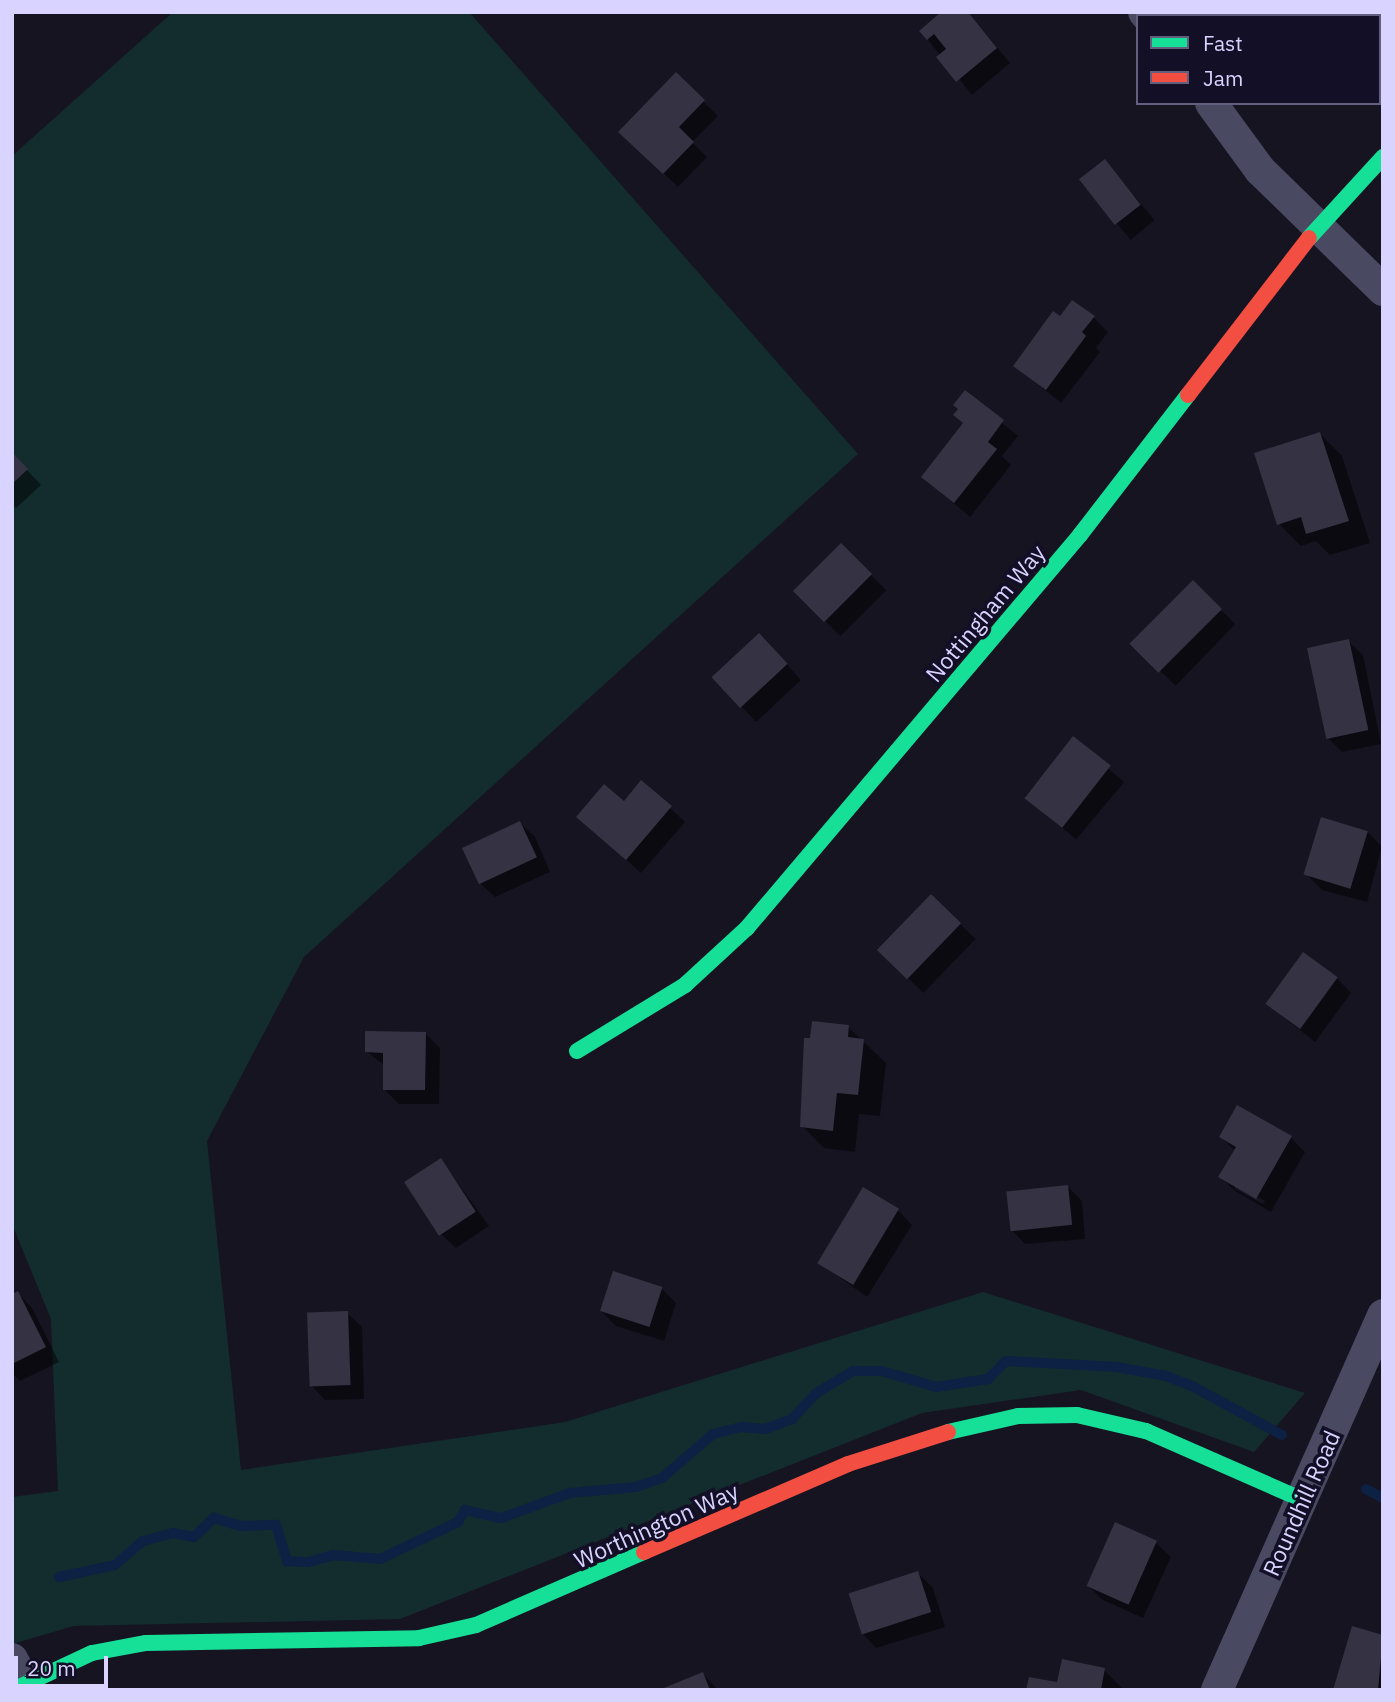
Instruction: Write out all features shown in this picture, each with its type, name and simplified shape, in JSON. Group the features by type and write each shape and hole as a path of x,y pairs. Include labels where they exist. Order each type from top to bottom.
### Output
{"street":[{"path":"1212,105 1260,170 1315,229 1383,290"},
{"name":"Nottingham Way","path":"577,1051 685,985 756,918 1080,535 1315,229 1383,158"},
{"name":"Roundhill Road","path":"1217,1690 1383,1315"},
{"name":"Worthington Way","path":"17,1677 92,1653 146,1643 361,1642 419,1638 476,1625 848,1464 944,1433 1017,1416 1077,1415 1146,1431 1303,1500"}],"green space":[{"path":"173,12 469,12 858,454 304,957 207,1141 241,1470 565,1422 983,1292 1305,1393 1254,1452 1081,1390 922,1413 400,1619 74,1626 12,1644 12,1497 58,1491 51,1319 12,1224 12,156"}],"building":[{"path":"941,12 968,12 997,48 956,82 936,57 946,49 934,34 927,40 919,31"},
{"path":"1258,12 1299,12 1296,14"},
{"path":"676,72 705,100 679,127 694,142 663,174 618,132"},
{"path":"1105,159 1141,205 1115,225 1079,179"},
{"path":"1072,300 1095,316 1082,332 1086,336 1046,390 1013,366 1053,311 1060,316"},
{"path":"965,390 1004,420 988,442 997,449 954,503 921,477 963,423 953,415 958,409 953,405"},
{"path":"1320,432 1349,521 1306,534 1301,517 1277,525 1254,453"},
{"path":"12,452 28,469 12,484"},
{"path":"841,543 872,574 824,622 793,591"},
{"path":"1193,580 1222,609 1158,673 1129,644"},
{"path":"759,633 788,664 740,708 711,677"},
{"path":"1349,639 1368,730 1326,739 1307,648"},
{"path":"1073,736 1111,766 1062,828 1024,798"},
{"path":"641,780 672,806 626,860 576,817 604,784 624,801"},
{"path":"1321,817 1368,831 1350,889 1303,874"},
{"path":"520,821 537,857 479,884 462,848"},
{"path":"931,894 961,923 907,979 877,950"},
{"path":"1303,952 1338,977 1300,1029 1265,1004"},
{"path":"812,1021 849,1025 848,1037 864,1039 858,1095 837,1093 833,1131 800,1127 804,1038 810,1038"},
{"path":"365,1031 426,1032 425,1090 383,1090 383,1053 365,1052"},
{"path":"1237,1105 1292,1136 1256,1199 1218,1177 1236,1147 1219,1137"},
{"path":"441,1158 476,1212 439,1236 404,1182"},
{"path":"1068,1185 1072,1225 1011,1231 1006,1191"},
{"path":"863,1187 899,1209 853,1285 817,1263"},
{"path":"613,1271 662,1287 649,1327 600,1311"},
{"path":"18,1291 46,1347 12,1364 12,1294"},
{"path":"348,1311 351,1385 310,1386 307,1312"},
{"path":"1115,1522 1157,1541 1129,1605 1087,1586"},
{"path":"918,1571 931,1612 862,1634 849,1594"},
{"path":"1352,1626 1383,1635 1378,1690 1333,1690"},
{"path":"1062,1659 1105,1668 1101,1690 1026,1690 1029,1677 1057,1682"},
{"path":"703,1672 710,1690 659,1690"}],"waterway":[{"path":"59,1577 115,1565 143,1541 173,1533 194,1537 214,1518 240,1526 276,1525 287,1561 309,1562 333,1555 380,1559 458,1522 465,1510 501,1518 570,1493 636,1487 662,1478 713,1434 742,1427 765,1429 792,1419 815,1394 853,1371 882,1371 936,1387 988,1379 1006,1361 1117,1367 1166,1376 1194,1387 1282,1435"},
{"path":"1366,1489 1383,1498"}],"traffic: fast":[{"path":"1309,238 1383,157"},
{"path":"577,1051 685,985 747,928 1080,535 1188,395"},
{"path":"948,1432 1018,1416 1077,1415 1146,1431 1303,1500"},
{"path":"13,1690 92,1653 146,1643 419,1638 476,1625 644,1552"}],"traffic: jam":[{"path":"1188,395 1309,238"},
{"path":"644,1552 848,1464 948,1432"}]}
